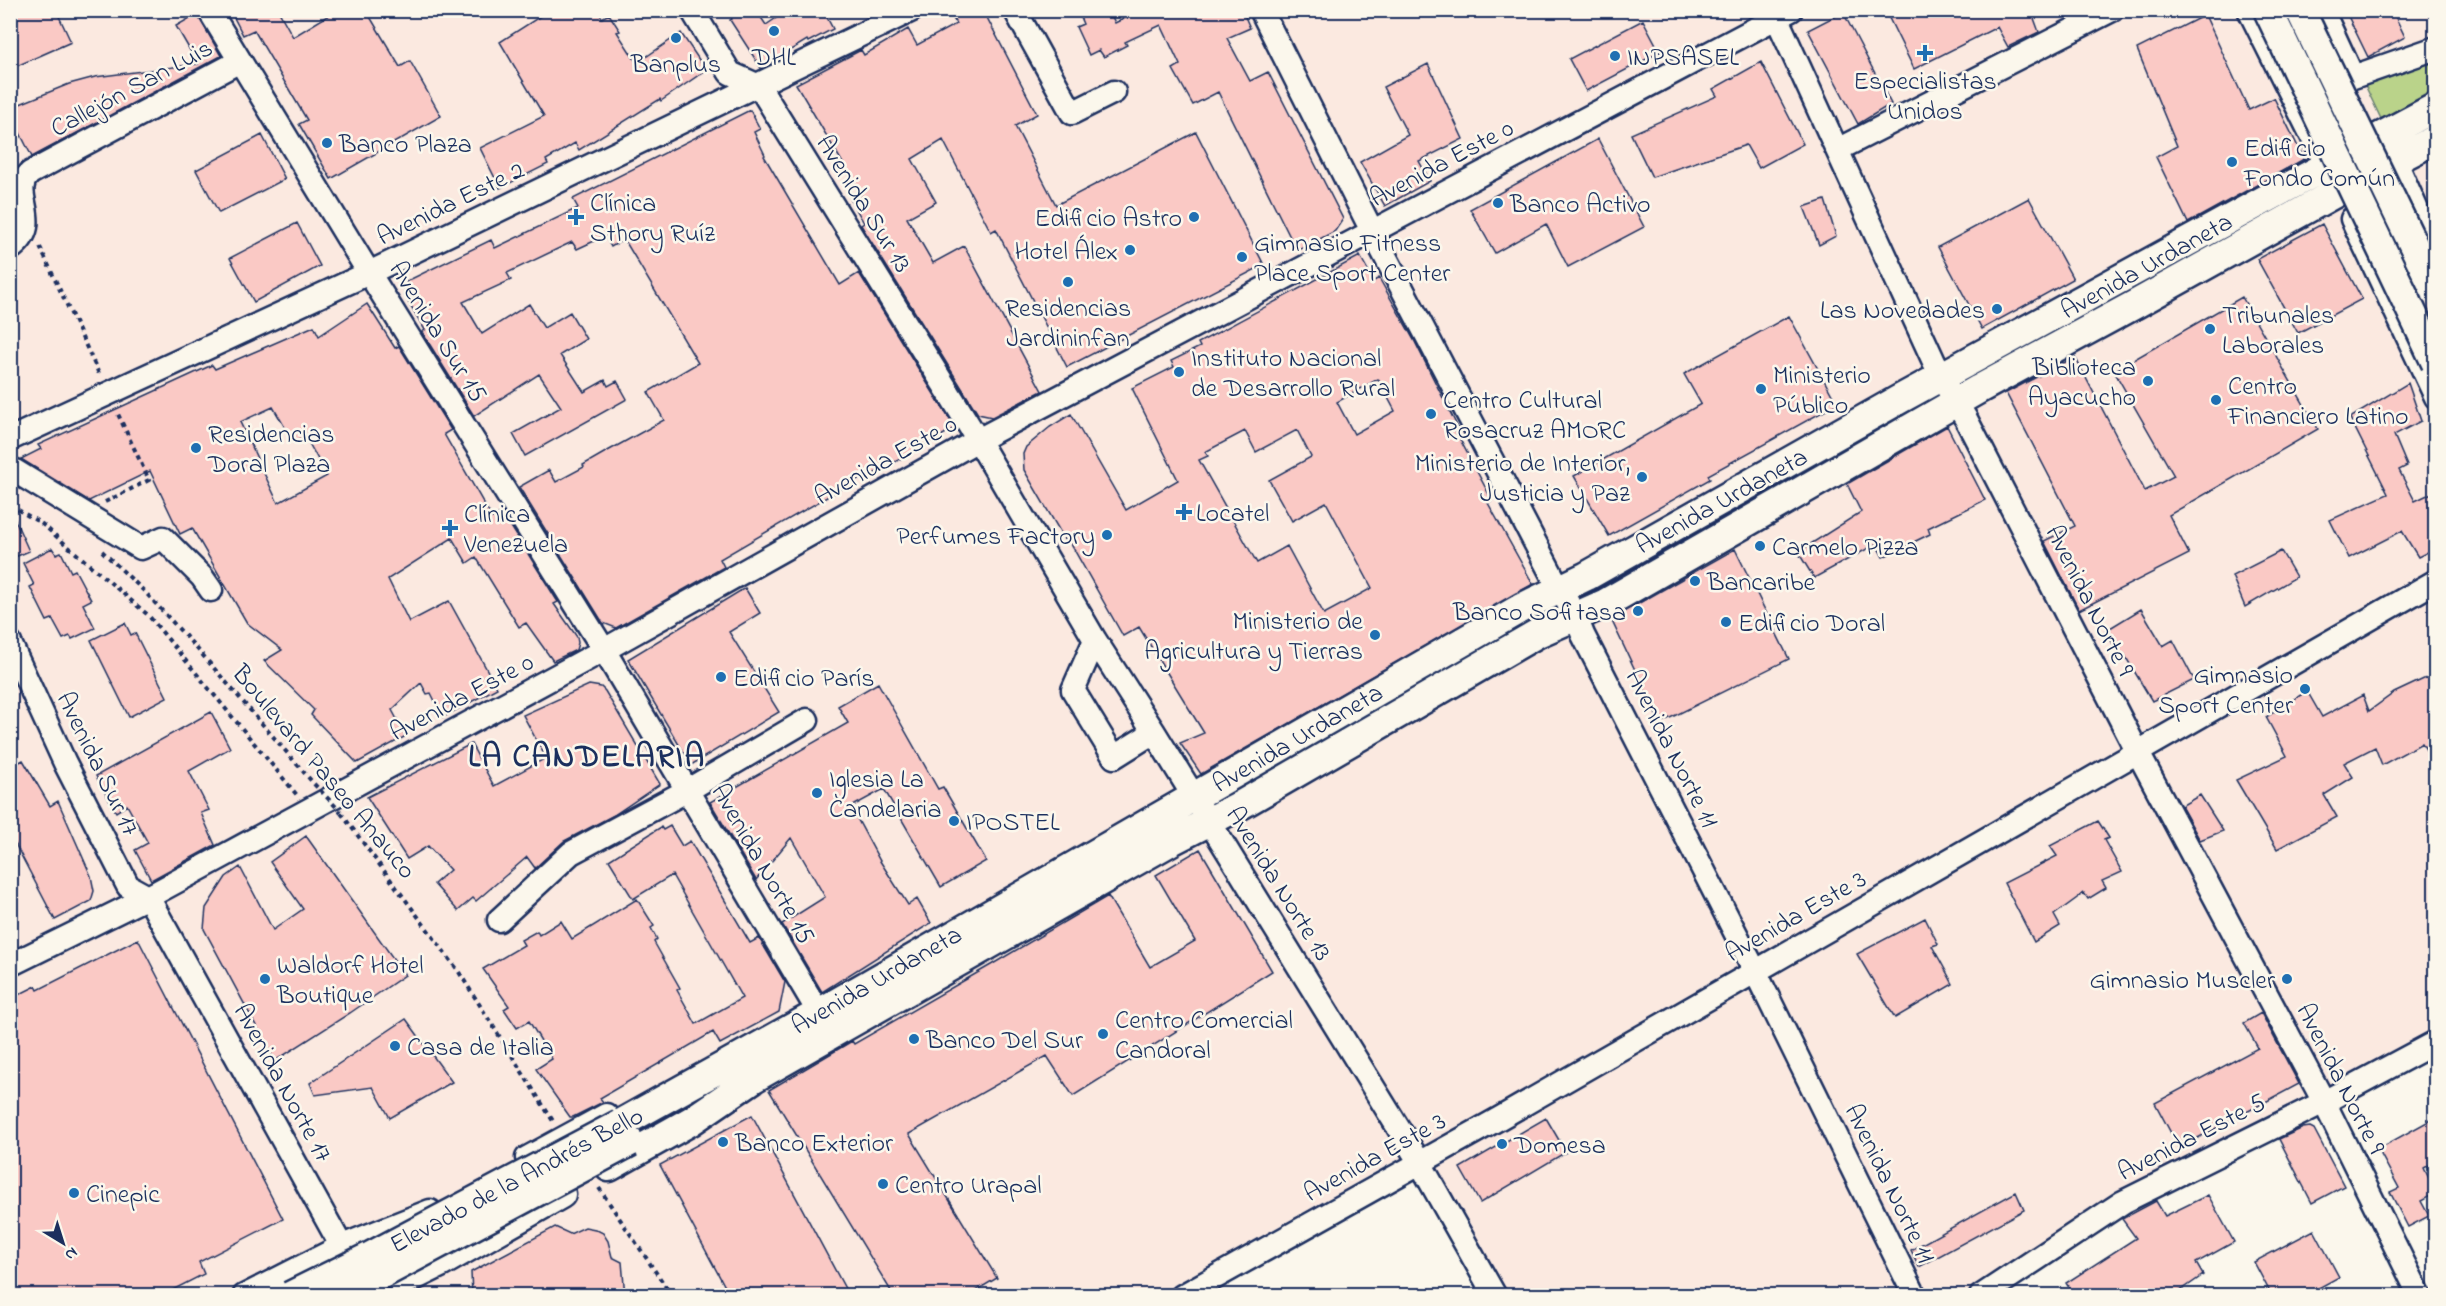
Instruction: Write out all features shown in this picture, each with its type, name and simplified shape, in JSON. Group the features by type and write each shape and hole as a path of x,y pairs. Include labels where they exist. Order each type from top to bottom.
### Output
{"main road":[{"path":"2268,10 2436,363"},
{"path":"2300,10 2436,292"},
{"name":"Avenida Urdaneta","path":"747,1067 1209,823 1538,633 1617,597 1956,402 2134,306 2355,168 2436,107"},
{"name":"Avenida Urdaneta","path":"371,1296 440,1263 691,1121 747,1067 819,1013 1523,607 1560,590 1941,376 2355,168 2436,139"},
{"name":"Elevado de la Andrés Bello","path":"341,1296 625,1133 747,1067"},
{"name":"Elevado de la Andrés Bello","path":"290,1296 625,1133"},
{"path":"418,1217 390,1239 388,1255 395,1267 405,1270 440,1263"},
{"path":"415,1296 422,1277 440,1263"}],"street":[{"name":"Avenida Sur 15","path":"209,10 369,273 604,650"},
{"path":"692,10 730,73 759,86"},
{"name":"Avenida Este 2","path":"10,439 369,273 912,10"},
{"path":"1015,10 1072,113 1114,92"},
{"name":"Avenida Norte 11","path":"1261,10 1372,231 1576,617 1583,635 1755,971 1915,1296"},
{"path":"1837,150 2112,10"},
{"path":"2249,10 2355,168 2436,253"},
{"path":"2322,10 2353,77 2436,48"},
{"name":"Avenida Este 0","path":"10,965 148,897 604,650 978,440 1781,13"},
{"name":"Avenida Norte 9","path":"1781,13 1837,150 1941,376 2324,1102 2420,1296"},
{"name":"Callejón San Luis","path":"10,249 20,242 26,230 28,219 22,189 24,178 30,173 240,61"},
{"name":"Avenida Sur 13","path":"759,86 978,440"},
{"path":"2355,168 2436,396"},
{"name":"Avenida Norte 13","path":"978,440 1095,640 1420,1163 1495,1296"},
{"path":"10,468 141,548 163,538 202,577 211,590"},
{"name":"Avenida Este 3","path":"1182,1296 1420,1163 2436,581"},
{"path":"1095,640 1073,690 1114,757 1154,732"},
{"name":"Avenida Sur 17","path":"10,643 65,763 128,886 148,897"},
{"name":"Avenida Norte 15","path":"604,650 819,1013"},
{"path":"499,920 571,853 688,790 807,720"},
{"name":"Avenida Norte 17","path":"148,897 371,1296"},
{"name":"Avenida Este 5","path":"1981,1296 2123,1202 2324,1102 2436,1042"},
{"name":"Avenida Urdaneta","path":"244,1296 342,1246 418,1217 670,1082 747,1067"}],"path":[{"path":"40,247 99,374"},
{"path":"84,513 149,480 114,406"},
{"path":"10,505 42,524 148,615 309,810"},
{"name":"Boulevard Paseo Anauco","path":"98,548 145,592 341,812 457,969 557,1127"},
{"path":"592,1179 672,1296"}],"shaded area":[{"path":"10,11 2435,11 2435,1032 1971,1295 1506,1295 1416,1149 1158,1295 11,1295"}],"green space":[{"path":"2435,58 2435,93 2383,123 2364,83"}],"building":[{"path":"10,10 56,10 71,42 10,69"},
{"path":"230,10 278,10 293,37 337,10 366,10 400,67 410,61 441,116 331,179 299,124 307,120 254,30 243,35"},
{"path":"550,10 598,10 602,18 609,14 620,31 617,32 637,63 681,33 706,70 661,101 660,99 579,150 575,143 546,160 548,164 500,188 480,148 544,116 500,42"},
{"path":"727,10 756,10 766,25 788,10 823,10 833,29 808,42 807,40 761,68 730,20 732,19"},
{"path":"949,10 983,10 1037,114 1015,126 1056,205 1196,132 1264,265 1067,367 996,229 991,232 943,140 912,159 936,202 907,218 933,263 964,246 1042,391 992,417 978,414 861,225 864,223 851,200 861,194 796,84 861,50 864,55 908,29 917,45 956,24"},
{"path":"1094,10 1109,10 1115,23 1141,10 1242,10 1250,28 1227,38 1250,81 1268,72 1343,219 1335,231 1297,251 1218,92 1193,105 1173,69 1180,65 1161,25 1125,42 1127,45 1104,57 1099,50 1089,55 1076,27 1083,24 1080,17"},
{"name":"Especialistas Unidos","path":"1885,10 2031,10 2039,32 2008,47 1997,27 1914,69"},
{"path":"2345,10 2392,10 2405,37 2368,57"},
{"path":"1843,12 1891,104 1858,124 1808,30"},
{"path":"197,14 221,56 32,157 10,113 10,108 69,84 95,77 198,64 176,26"},
{"path":"2205,15 2249,110 2274,98 2304,159 2188,223 2156,157 2177,146 2137,49"},
{"name":"INPSASEL","path":"1643,20 1660,52 1586,91 1569,59"},
{"path":"1761,62 1803,144 1759,168 1746,145 1652,177 1631,134 1717,96 1713,89"},
{"path":"1428,64 1463,139 1419,161 1430,181 1385,206 1360,162 1408,135 1383,87"},
{"path":"750,110 760,129 754,132 764,156 840,285 859,273 955,428 872,475 870,472 720,559 724,567 616,628 603,623 519,487 549,470 556,482 664,420 648,392 698,363 624,239 611,247 605,236 577,249 572,242 507,273 511,280 463,302 482,334 529,304 544,328 570,312 586,339 560,355 584,392 605,380 608,386 617,381 627,399 525,456 513,434 561,407 539,374 474,416 422,332 425,330 404,294 407,281 491,240 495,248 578,208 573,199"},
{"path":"262,135 285,179 219,213 196,170"},
{"path":"1598,139 1644,227 1568,267 1546,224 1495,253 1470,209"},
{"path":"2029,198 2073,279 1982,329 1938,247"},
{"path":"1825,200 1836,236 1819,245 1804,207"},
{"path":"297,223 320,266 254,302 230,258"},
{"path":"2322,224 2362,299 2298,333 2257,259"},
{"path":"1360,256 1374,281 1379,278 1415,342 1458,428 1455,430 1492,500 1488,503 1533,584 1201,774 1180,743 1204,733 1139,627 1123,636 1068,539 1065,540 1024,470 1023,454 1026,447 1050,427 1071,414 1126,510 1178,480 1132,388 1174,367 1171,361 1200,347 1198,343","holes":["1378,379 1395,411 1354,434 1337,402","1297,430 1311,457 1269,480 1292,521 1326,502 1372,588 1324,614 1287,546 1257,563 1199,460 1208,456 1205,452 1245,431 1256,452"]},
{"path":"2242,297 2318,429 2169,515 2189,554 2079,610 2044,541 2075,526 2006,393 2075,357 2145,491 2174,476 2114,371"},
{"path":"367,304 395,348 399,346 451,430 444,434 492,518 502,512 558,602 554,604 577,637 578,643 576,650 553,661 526,623 519,627 476,557 467,563 452,538 388,579 409,622 449,601 497,688 443,717 431,693 427,694 421,683 392,710 406,736 357,763 311,715 314,710 264,661 282,650 247,623 192,528 180,534 150,471 89,501 21,459 41,449 38,445 212,365 215,369 314,326 319,336","holes":["273,407 294,443 305,436 327,476 278,503 240,422"]},
{"path":"1789,316 1837,404 1708,475 1710,479 1609,536 1574,476 1701,404 1684,374"},
{"path":"2408,383 2421,421 2394,435 2407,466 2399,470 2415,501 2436,491 2436,548 2418,557 2402,531 2349,558 2330,520 2388,494 2350,418"},
{"path":"1947,426 1985,500 1928,528 1930,534 1883,557 1876,544 1814,578 1798,552 1861,512 1847,484"},
{"path":"10,509 29,551 10,559"},
{"path":"52,548 56,554 61,552 71,572 75,570 91,600 83,604 95,628 72,639 70,636 63,639 52,619 47,621 30,587 34,585 23,563"},
{"path":"1735,549 1789,659 1660,723 1611,619"},
{"path":"2281,551 2296,577 2245,607 2232,576"},
{"name":"Edificio París","path":"745,588 760,613 729,632 779,712 691,765 628,659"},
{"path":"2141,609 2163,646 2173,640 2194,680 2152,701 2124,654 2121,656 2105,631"},
{"path":"125,623 131,635 135,633 167,697 129,717 91,640"},
{"path":"2428,677 2436,690 2436,766 2422,743 2382,765 2375,747 2344,763 2353,777 2324,795 2337,817 2277,849 2236,780 2287,756 2266,717 2307,691 2322,717 2363,695 2369,711 2394,693"},
{"path":"878,683 938,789 943,787 986,861 941,887 884,789 851,807 880,861 908,905 917,899 931,923 822,992 782,924 825,897 791,838 756,880 710,802 848,723 838,706"},
{"path":"589,685 601,687 605,691 660,784 614,815 564,841 535,868 527,857 476,901 473,898 458,911 434,884 450,870 428,846 407,859 367,797 471,744 494,786 546,758 523,715"},
{"path":"211,712 230,748 189,771 209,810 201,813 215,845 151,880 135,850 148,843 127,805 116,812 96,776"},
{"path":"23,760 50,806 58,801 91,876 94,891 91,901 55,920 10,834 10,767"},
{"path":"2200,795 2223,831 2200,840 2181,806"},
{"path":"2098,821 2109,838 2104,840 2122,872 2102,881 2106,888 2088,899 2084,893 2054,915 2060,926 2034,942 2004,883 2057,856 2050,846"},
{"path":"670,826 682,846 690,841 750,943 759,938 785,982 779,1012 720,1044 713,1032 600,1098 603,1102 570,1117 536,1069 552,1059 529,1021 517,1028 504,1009 509,1006 483,969 524,945 521,940 537,931 539,935 561,921 572,939 637,899 654,926 651,928 657,939 654,942 680,988 677,990 696,1024 742,998 672,875 633,899 609,860 661,827 663,830"},
{"path":"306,836 405,975 275,1061 204,929 206,908 226,877 240,867 273,930 303,909 270,862"},
{"path":"1200,849 1272,971 1073,1096 1047,1056 909,1134 997,1278 967,1296 894,1296 769,1090 852,1041 854,1044 1108,896 1150,967 1195,941 1156,875"},
{"path":"1925,918 1938,944 1932,946 1953,984 1895,1018 1857,954"},
{"path":"138,939 283,1219 199,1262 204,1274 161,1296 10,1296 10,999 36,986 38,990"},
{"path":"2261,1013 2299,1084 2179,1148 2155,1103 2258,1048 2244,1023"},
{"name":"Casa de Italia","path":"406,1019 452,1082 390,1118 373,1087 315,1095 310,1083"},
{"path":"752,1115 849,1296 730,1296 660,1165"},
{"path":"2436,1117 2436,1161 2424,1168 2436,1193 2421,1201 2429,1216 2408,1227 2390,1192 2399,1188 2378,1149"},
{"path":"1546,1118 1566,1152 1480,1203 1460,1168"},
{"path":"2310,1127 2314,1129 2344,1186 2312,1203 2279,1139"},
{"path":"2016,1192 2024,1210 1919,1267 1911,1250"},
{"path":"2208,1195 2234,1242 2196,1263 2203,1275 2173,1296 2074,1296 2066,1283 2136,1238 2122,1219 2156,1201 2165,1216"},
{"path":"555,1227 570,1234 585,1227 603,1233 608,1241 612,1257 622,1262 625,1296 472,1296 471,1272"},
{"path":"2314,1230 2339,1277 2304,1296 2272,1296 2254,1262"}],"place":[{"name":"DHL","path":"774,31"},
{"name":"Banplus","path":"676,38"},
{"name":"Especialistas Unidos","path":"1925,53"},
{"name":"INPSASEL","path":"1615,56"},
{"name":"Banco Plaza","path":"327,143"},
{"name":"Edificio Fondo Común","path":"2232,162"},
{"name":"Banco Activo","path":"1498,203"},
{"name":"Clínica Sthory Ruíz","path":"576,217"},
{"name":"Edificio Astro","path":"1194,217"},
{"name":"Hotel Álex","path":"1130,250"},
{"name":"Gimnasio Fitness Place Sport Center","path":"1242,257"},
{"name":"Residencias Jardininfan","path":"1068,282"},
{"name":"Las Novedades","path":"1997,309"},
{"name":"Tribunales Laborales","path":"2210,329"},
{"name":"Instituto Nacional de Desarrollo Rural","path":"1179,372"},
{"name":"Biblioteca Ayacucho","path":"2148,381"},
{"name":"Ministerio Público","path":"1761,389"},
{"name":"Centro Financiero Latino","path":"2216,400"},
{"name":"Centro Cultural Rosacruz AMORC","path":"1431,414"},
{"name":"Residencias Doral Plaza","path":"196,448"},
{"name":"Ministerio de Interior, Justicia y Paz","path":"1642,477"},
{"name":"Locatel","path":"1184,512"},
{"name":"Clínica Venezuela","path":"450,528"},
{"name":"Perfumes Factory","path":"1107,535"},
{"name":"Carmelo Pizza","path":"1760,546"},
{"name":"Bancaribe","path":"1695,581"},
{"name":"Banco Sofitasa","path":"1638,611"},
{"name":"Edificio Doral","path":"1726,622"},
{"name":"Ministerio de Agricultura y Tierras","path":"1375,635"},
{"name":"Edificio París","path":"721,677"},
{"name":"Gimnasio Sport Center","path":"2305,689"},
{"name":"Iglesia La Candelaria","path":"817,793"},
{"name":"IPOSTEL","path":"954,821"},
{"name":"Waldorf Hotel Boutique","path":"265,979"},
{"name":"Gimnasio Muscler","path":"2287,979"},
{"name":"Centro Comercial Candoral","path":"1103,1034"},
{"name":"Banco Del Sur","path":"914,1039"},
{"name":"Casa de Italia","path":"395,1046"},
{"name":"Banco Exterior","path":"723,1142"},
{"name":"Domesa","path":"1502,1144"},
{"name":"Centro Urapal","path":"883,1184"},
{"name":"Cinepic","path":"74,1193"}],"district":[{"name":"LA CANDELARIA","path":"587,755"}]}
